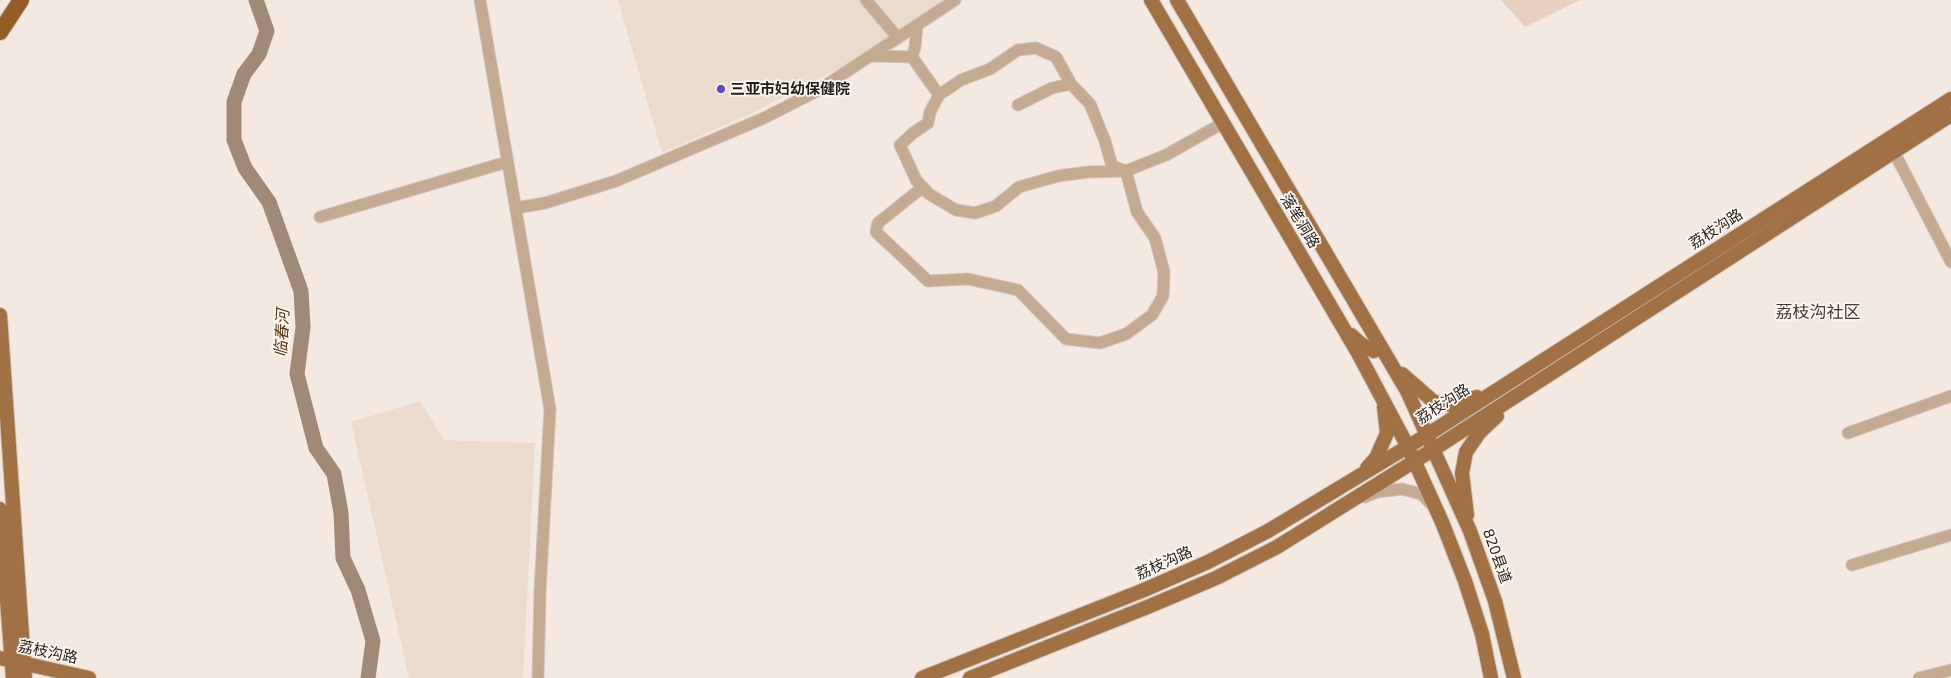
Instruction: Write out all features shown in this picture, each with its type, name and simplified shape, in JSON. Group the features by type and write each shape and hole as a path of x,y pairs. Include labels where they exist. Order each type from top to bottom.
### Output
{"highway":[{"path":"0,32 21,0"}],"main road":[{"name":"落笔洞路","path":"1151,0 1339,321 1376,386 1415,462"},
{"name":"落笔洞路","path":"1177,0 1407,392 1434,449"},
{"name":"荔枝沟路","path":"922,678 1144,590 1208,562 1268,532 1427,435 1951,99"},
{"path":"970,678 1216,578 1277,547 1415,462 1951,115"},
{"path":"0,315 15,665 12,678 0,675"},
{"path":"1339,321 1352,335 1370,350 1374,351 1378,348 1376,341"},
{"path":"1389,362 1434,402 1452,405 1505,385"},
{"path":"1358,478 1376,458 1387,432 1385,410 1376,386"},
{"path":"1470,531 1462,473 1466,452 1479,433 1504,410 1514,398"},
{"name":"820县道","path":"1434,449 1470,531 1495,600 1514,678"},
{"path":"1415,462 1437,511 1465,581 1482,634 1491,678"},
{"path":"0,509 15,665"},
{"name":"荔枝沟路","path":"15,665 89,678"}],"street":[{"path":"480,0 550,409 540,592 538,678"},
{"path":"866,0 898,38"},
{"path":"516,208 545,203 616,181 736,131 794,104 955,0"},
{"path":"912,57 915,47 917,25"},
{"path":"1126,171 1112,166 1105,141 1090,104 1071,84 1056,57 1036,48 1018,50 990,69 961,80 939,95 930,112 928,123 913,132 900,145 916,180 929,194 956,210 975,213 996,206 1019,187 1045,180 1088,172 1126,171 1166,155 1223,123"},
{"path":"870,56 912,57"},
{"path":"912,57 939,95"},
{"path":"1018,105 1052,88 1071,84"},
{"path":"1894,152 1951,262"},
{"path":"320,217 508,162"},
{"path":"923,188 878,223 876,232 928,281 968,279 1018,290 1032,307 1066,340 1100,343 1126,334 1152,315 1164,296 1164,272 1155,238 1137,212 1126,171"},
{"path":"1848,433 1951,396"},
{"path":"1350,503 1377,492 1402,489 1421,494 1437,511"},
{"path":"1852,565 1951,536"},
{"path":"1919,678 1951,670"}],"shaded area":[{"name":"三亚市妇幼保健院","path":"618,0 944,0 850,63 748,115 662,153"},
{"path":"1501,0 1580,0 1525,27"},
{"path":"420,401 444,440 535,443 523,678 409,678 351,422"}],"waterway":[{"name":"临春河","path":"256,0 267,31 259,54 244,74 234,102 234,140 245,168 269,202 301,291 303,327 297,374 316,448 334,474 341,513 343,558 358,590 373,641 368,678"}],"place":[{"name":"三亚市妇幼保健院","path":"721,89"}],"district":[{"name":"荔枝沟社区","path":"1818,312"}]}
